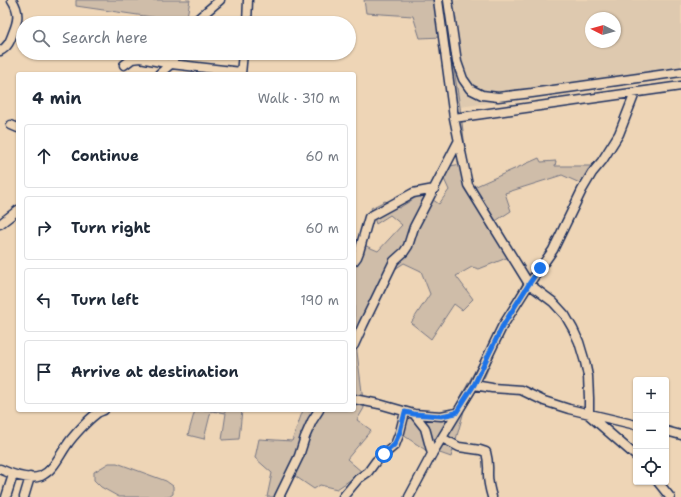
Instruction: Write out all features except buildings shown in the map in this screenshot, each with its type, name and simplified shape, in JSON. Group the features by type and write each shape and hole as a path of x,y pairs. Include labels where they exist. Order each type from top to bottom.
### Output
{"street":[{"path":"12,0 17,16"},
{"path":"201,16 220,0"},
{"path":"247,16 248,0"},
{"path":"438,0 454,118 468,185 529,284 553,302 565,315 573,329 579,342 588,376 590,398 589,415"},
{"path":"448,0 457,62 463,79 470,89 482,94 498,97 681,72"},
{"path":"0,50 9,44 16,25"},
{"path":"124,65 131,60"},
{"path":"150,60 233,72"},
{"path":"161,72 171,64 173,60"},
{"path":"241,72 242,60"},
{"path":"454,118 681,86"},
{"path":"409,497 432,454 474,385 502,327 529,284 553,250 582,190 619,134 635,93"},
{"path":"356,340 394,261 408,246 414,227 458,142"},
{"path":"356,257 359,252 369,216 413,193 434,189"},
{"path":"0,224 16,212"},
{"path":"474,385 521,390 544,401 589,415 633,424"},
{"path":"356,399 414,414 441,416 456,413"},
{"path":"0,469 13,475 30,477 41,476 48,472 55,465 70,441 98,412"},
{"path":"279,497 299,456 312,421 318,412"},
{"path":"342,497 358,479 368,472 376,461 394,445 400,432 405,412"},
{"path":"414,414 425,428 432,454"},
{"path":"589,415 633,453"},
{"path":"669,432 681,435"},
{"path":"442,438 459,447 486,452 489,461 488,475 492,497"},
{"path":"6,497 13,475"},
{"path":"24,497 30,477"},
{"path":"660,485 670,497"}],"shaded area":[{"path":"76,0 190,0 187,16 145,16 76,6"},
{"path":"364,0 443,0 460,107 469,179 474,187 539,158 541,162 556,161 555,166 592,166 582,184 562,175 505,193 511,211 494,222 533,282 503,332 485,376 464,411 451,457 437,452 430,453 400,433 408,409 428,414 453,411 523,283 517,268 509,257 479,269 472,267 456,276 473,299 462,310 454,304 431,339 411,323 430,294 421,271 404,263 383,277 356,344 356,242 378,251 402,225 390,215 376,224 371,208 385,201 399,208 423,193 439,204 449,190 439,168 461,164 442,37 420,38 413,16 366,13"},
{"path":"443,0 681,0 681,76 460,107"},
{"path":"356,344 364,408 357,420 371,430 347,459 362,472 337,489 320,485 314,489 289,472 277,497 267,497 272,473 255,458 259,439 292,441 302,412 356,412"},
{"path":"194,412 211,412 204,439 188,435"},
{"path":"218,412 242,412 239,439 222,440 226,413"},
{"path":"109,463 117,463 166,481 173,486 173,494 169,497 119,497 101,487 94,480 94,472"}],"route":[{"path":"384,454 394,445 400,432 405,412 441,416 456,413 474,385 502,327 540,268"}]}
